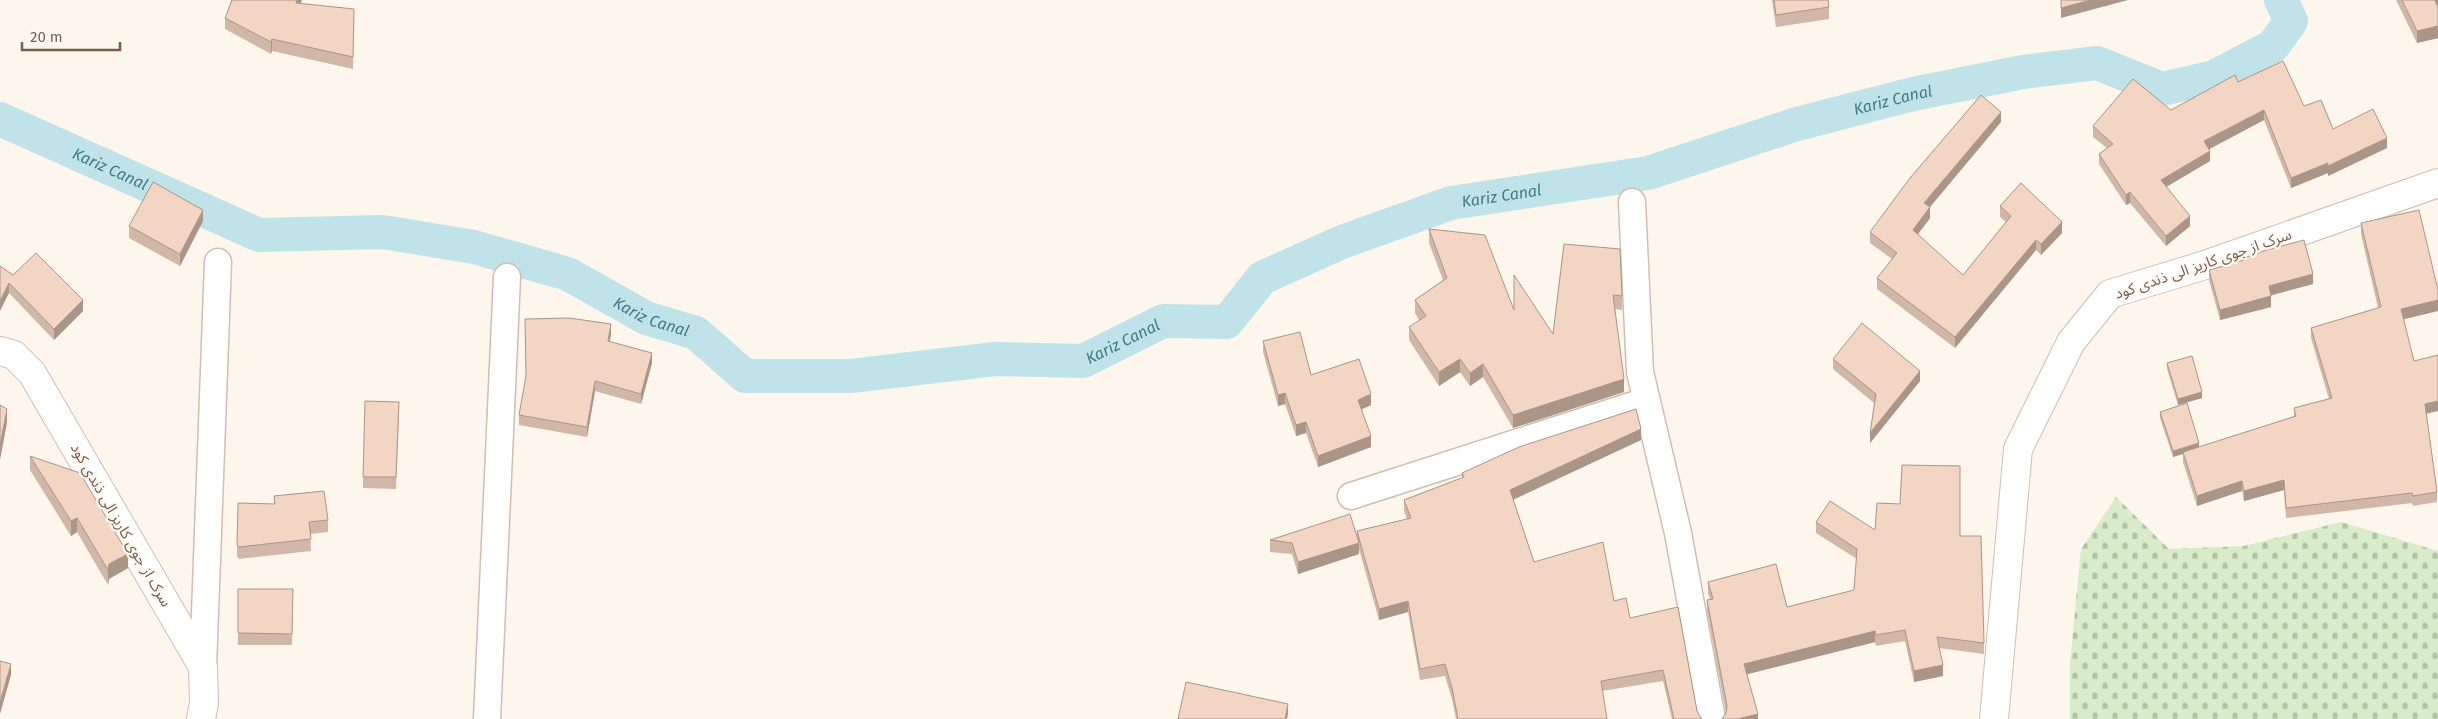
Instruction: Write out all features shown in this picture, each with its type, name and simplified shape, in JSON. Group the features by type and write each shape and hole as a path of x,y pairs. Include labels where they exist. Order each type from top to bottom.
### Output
{"street":[{"name":"سرک از جوی کاریز الی ذندی کود","path":"1994,719 2018,449 2071,342 2110,294 2206,265 2438,183"},
{"path":"1632,202 1640,372 1678,533 1712,719"},
{"path":"203,666 218,262"},
{"path":"487,719 507,276"},
{"name":"سرک از جوی کاریز الی ذندی کود","path":"0,352 14,355 32,373 203,666 204,703 201,719"},
{"path":"1351,496 1646,401"}],"green space":[{"path":"2116,497 2169,549 2244,546 2341,522 2438,551 2438,719 2070,719 2070,664 2081,549"}],"building":[{"path":"232,0 297,0 296,3 354,9 353,57 272,39 271,42 225,18"},
{"path":"1774,0 1828,0 1829,7 1776,15"},
{"path":"2061,0 2091,0 2061,8"},
{"path":"2402,0 2435,0 2438,8 2438,26 2417,31"},
{"path":"2283,61 2304,106 2321,100 2333,129 2373,109 2387,138 2328,166 2328,163 2291,178 2264,110 2204,141 2210,151 2161,180 2190,216 2166,236 2130,192 2126,195 2099,154 2113,144 2093,126 2133,79 2171,110 2235,75 2238,82"},
{"path":"1981,95 2001,112 1924,203 1930,207 1913,230 1963,275 2011,216 2000,206 2021,183 2062,222 2041,244 2036,240 1955,337 1877,278 1897,253 1870,232 1910,178"},
{"path":"153,182 203,210 180,254 129,226"},
{"path":"2419,210 2438,290 2438,300 2401,309 2414,361 2438,355 2438,401 2425,404 2437,492 2413,496 2412,493 2286,508 2284,480 2244,491 2242,481 2197,496 2183,452 2296,416 2294,408 2332,398 2311,328 2381,307 2361,223"},
{"path":"1429,229 1485,235 1514,310 1514,275 1553,334 1564,244 1620,249 1622,296 1613,295 1624,379 1513,415 1483,364 1470,373 1460,359 1439,372 1409,327 1426,316 1415,300 1447,278"},
{"path":"2304,240 2313,274 2269,286 2271,296 2220,310 2209,270 2244,260 2244,258 2263,251"},
{"path":"36,253 83,300 54,329 9,283 0,301 0,266 13,275"},
{"path":"569,318 611,324 608,341 652,353 641,394 595,381 587,427 519,415 526,376 525,319"},
{"path":"1862,323 1920,371 1870,433 1876,394 1833,359"},
{"path":"1300,332 1311,375 1359,359 1371,394 1358,400 1371,436 1318,456 1306,422 1296,425 1285,393 1278,395 1263,341"},
{"path":"2192,356 2202,392 2178,399 2167,363"},
{"path":"365,401 399,402 396,477 363,477"},
{"path":"2187,403 2199,443 2173,451 2160,412"},
{"path":"0,405 7,409 0,445"},
{"path":"1636,409 1641,429 1510,490 1534,562 1603,542 1614,601 1626,598 1630,618 1678,607 1697,711 1702,719 1674,719 1663,670 1601,681 1607,719 1458,719 1445,664 1420,669 1408,601 1379,609 1357,531 1411,518 1404,500 1464,477 1462,473 1519,447"},
{"path":"30,456 80,473 128,554 109,564 108,570 77,518 71,521"},
{"path":"1902,465 1960,466 1960,536 1981,536 1984,643 1937,637 1943,665 1914,671 1905,630 1876,635 1875,631 1744,664 1758,714 1737,719 1722,719 1726,713 1727,706 1707,600 1713,599 1708,582 1776,564 1787,607 1854,590 1857,549 1816,522 1830,501 1875,530 1877,503 1900,504"},
{"path":"324,491 328,520 309,522 311,539 239,547 237,545 238,503 275,504 274,496"},
{"path":"1350,514 1359,543 1298,562 1292,543 1270,540"},
{"path":"238,589 293,589 292,634 238,633"},
{"path":"0,661 11,664 0,702"},
{"path":"1186,682 1288,704 1285,719 1178,719"}],"waterway":[{"name":"Kariz Canal","path":"0,119 259,235 383,232 474,247 568,274 646,318 696,333 745,376 851,376 995,359 1083,361 1163,321 1227,322 1262,278 1342,242 1451,203 1648,173 1797,124 1913,94 2023,72 2097,63 2162,89 2214,77 2273,46 2291,21 2281,0"}]}
